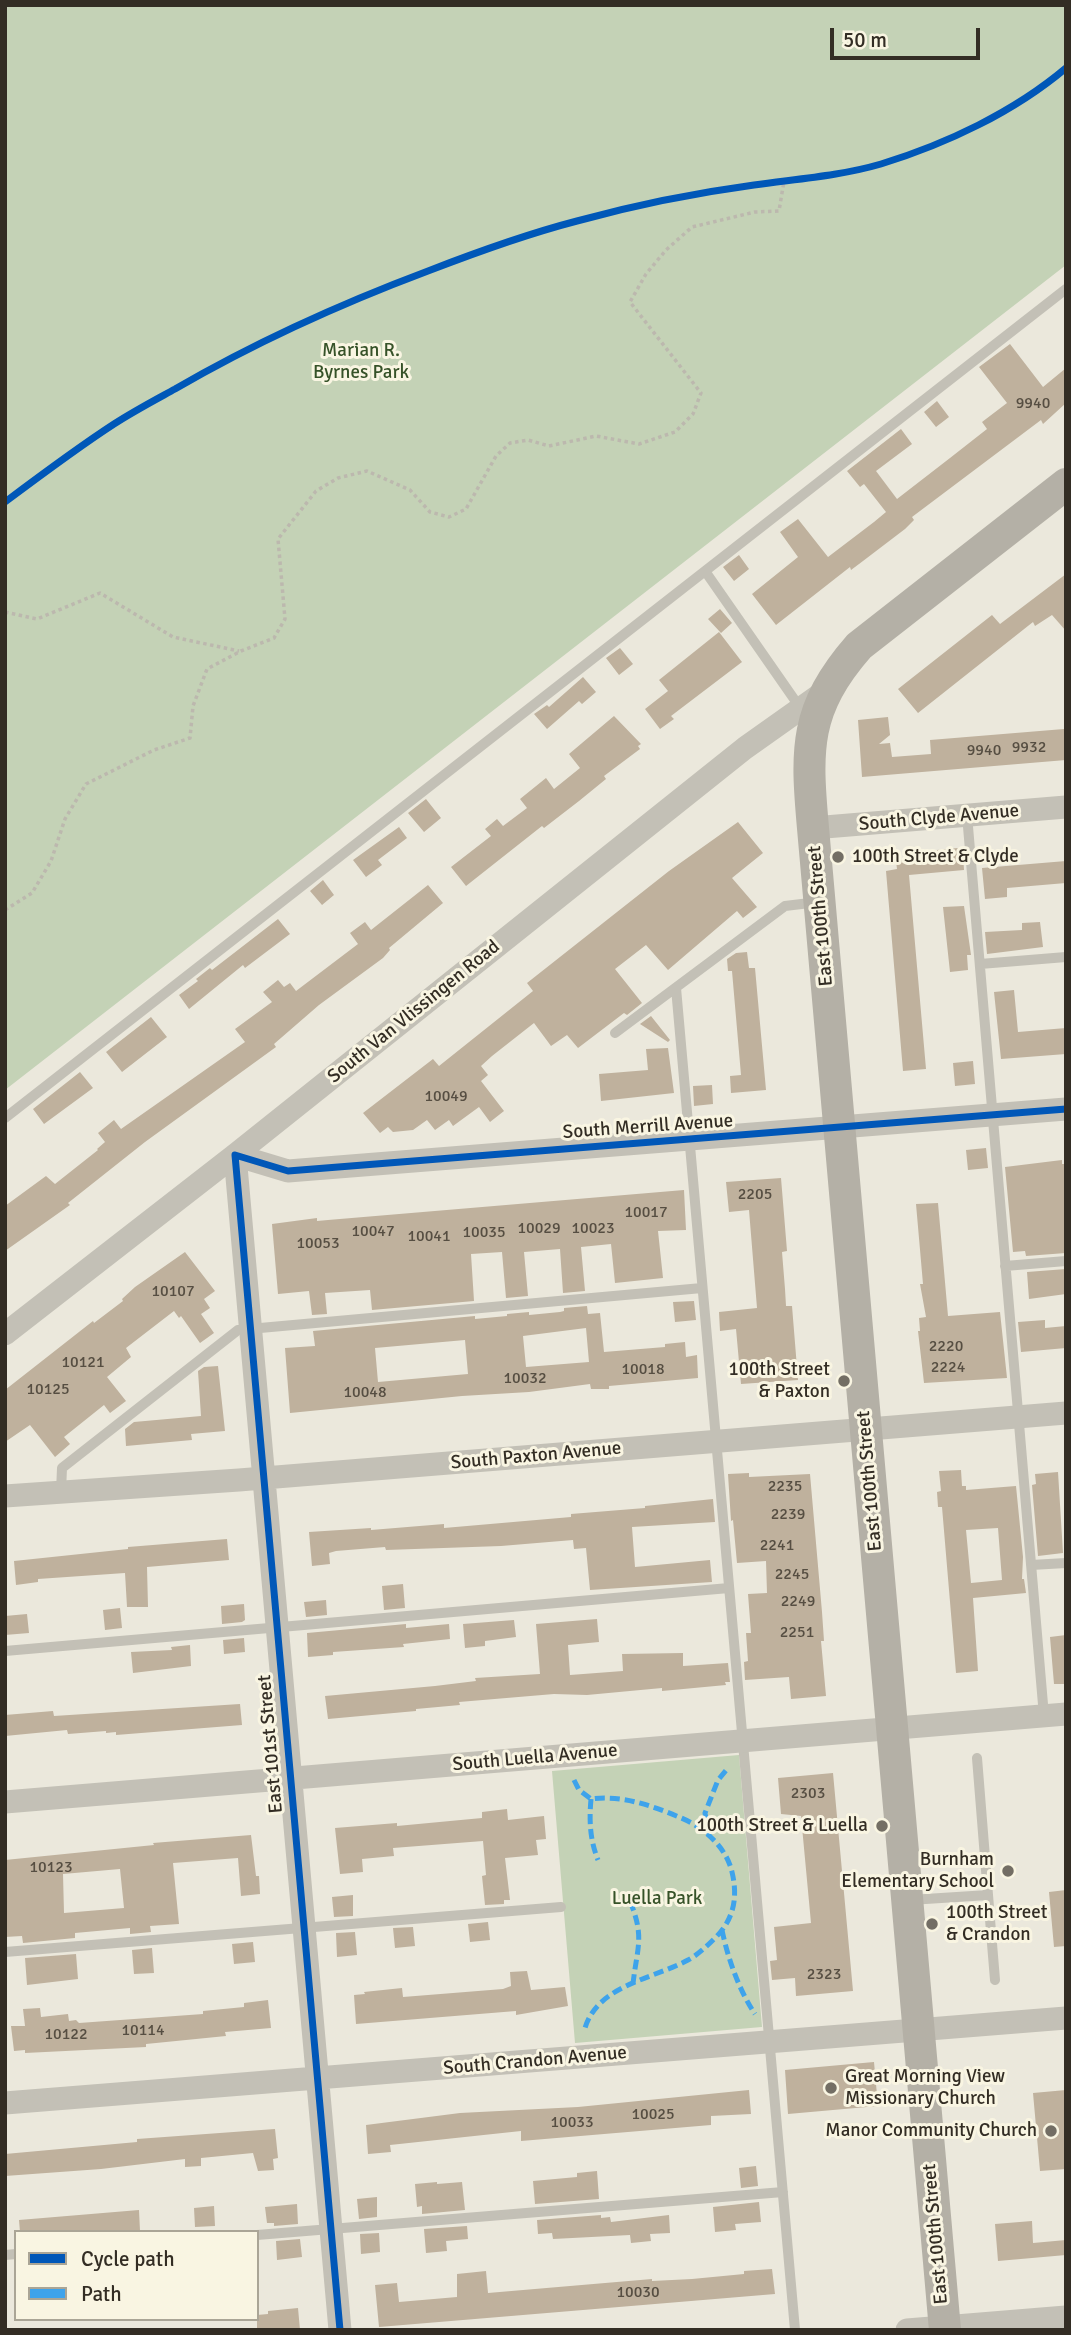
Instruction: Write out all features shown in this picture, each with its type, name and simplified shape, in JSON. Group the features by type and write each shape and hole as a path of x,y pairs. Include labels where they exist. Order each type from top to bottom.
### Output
{"main road":[{"name":"East 100th Street","path":"945,2328 813,828 809,748 814,720 813,701 859,646 1066,484"}],"street":[{"name":"South Van Vlissingen Road","path":"5,1334 745,748 813,701"},
{"name":"South Clyde Avenue","path":"813,828 1066,807"},
{"name":"South Merrill Avenue","path":"235,1154 288,1171 1066,1109"},
{"name":"East 101st Street","path":"235,1154 340,2330"},
{"name":"South Paxton Avenue","path":"5,1496 264,1478 1066,1413"},
{"name":"South Luella Avenue","path":"5,1802 1055,1715"},
{"name":"South Crandon Avenue","path":"5,2103 1066,2018"},
{"path":"907,2330 1066,2317"}],"lane":[{"path":"5,1118 1066,289"},
{"path":"705,571 813,701"},
{"path":"967,815 1031,1565 1055,1715"},
{"path":"615,1033 785,906 820,902"},
{"path":"980,964 1066,957"},
{"path":"676,988 795,2330"},
{"path":"1006,1266 1066,1261"},
{"path":"61,1492 62,1468 238,1330 702,1288"},
{"path":"1031,1565 1066,1563"},
{"path":"5,1651 729,1587"},
{"path":"977,1758 995,1980"},
{"path":"907,1900 988,1895"},
{"path":"5,1952 561,1907"},
{"path":"259,2235 783,2192"}],"path":[{"path":"774,182 796,180"},
{"path":"5,910 32,892 51,861 65,819 86,785 154,750 190,738 193,706 207,669 274,638 285,619 278,539 316,491 338,478 367,471 410,490 430,512 449,517 466,509 496,456 510,443 528,440 549,446 596,436 639,444 675,432 692,414 701,393 630,302 659,258 692,227 755,212 779,211 784,181"},
{"path":"5,612 37,620 100,593 173,636 241,651"}],"green space":[{"name":"Marian R. Byrnes Park","path":"5,5 1066,5 1066,265 5,1090"},
{"name":"Luella Park","path":"739,1755 762,2027 575,2043 552,1771"}],"building":[{"path":"1010,344 1043,387 1066,368 1066,403 1043,424 1041,420 912,517 914,520 905,529 851,570 850,567 776,625 752,594 798,557 780,532 798,519 828,557 874,522 886,512 864,484 860,487 847,471 901,429 912,444 876,471 897,499 950,458 987,429 982,422 1007,403 979,367"},
{"path":"937,401 949,417 936,427 924,412"},
{"path":"739,555 749,569 734,581 723,567"},
{"path":"1066,574 1066,631 1052,615 1035,626 1033,622 918,713 898,689 992,615 1000,624"},
{"path":"720,609 732,623 721,633 708,619"},
{"path":"719,632 742,662 671,716 674,719 660,729 645,709 668,691 659,680"},
{"path":"620,648 633,664 619,675 606,658"},
{"path":"583,677 596,692 582,704 579,701 547,729 534,714 547,705 549,707"},
{"path":"614,716 641,744 638,746 640,749 604,776 606,779 579,801 544,828 542,826 466,886 451,867 491,836 485,829 497,819 503,826 527,808 520,799 546,778 554,789 580,768 569,754"},
{"path":"888,717 890,735 879,744 890,743 892,757 931,754 930,740 1064,729 1066,760 862,777 858,720"},
{"path":"426,799 441,818 424,832 408,813"},
{"path":"738,822 763,853 732,878 757,907 743,918 737,911 668,970 646,945 615,969 642,1003 627,1015 624,1013 578,1048 567,1035 551,1046 534,1023 492,1056 481,1066 488,1075 481,1081 504,1111 490,1122 479,1107 453,1126 449,1120 435,1130 427,1120 413,1130 393,1132 388,1127 380,1133 363,1113 433,1059 439,1066 533,991 527,983 669,871"},
{"path":"399,827 407,838 378,860 382,865 366,877 353,860"},
{"path":"958,848 958,855 963,855 964,870 909,875 926,1069 903,1071 886,871 897,869 896,861 937,857 937,850"},
{"path":"1066,861 1066,883 1007,888 1007,897 985,899 982,868"},
{"path":"323,880 334,895 322,905 310,891"},
{"path":"428,885 443,903 389,948 383,958 319,1005 274,1044 276,1047 145,1142 68,1203 70,1205 5,1251 5,1206 46,1176 55,1184 98,1150 105,1142 98,1133 114,1120 121,1129 245,1042 235,1029 272,1002 263,992 278,980 284,987 290,983 296,991 358,944 350,933 365,922 371,930"},
{"path":"964,906 971,955 967,955 968,970 950,972 943,907"},
{"path":"278,919 290,934 245,968 243,965 189,1009 179,995 210,968 212,970"},
{"path":"1040,922 1043,947 987,954 985,932 1022,930 1022,923"},
{"path":"747,952 749,968 755,968 766,1090 731,1093 730,1076 741,1075 732,971 728,971 727,959 736,953"},
{"path":"1014,990 1018,1032 1066,1028 1066,1054 1001,1059 994,992"},
{"path":"651,1016 670,1040 668,1042 640,1024"},
{"path":"151,1017 167,1037 122,1072 106,1052"},
{"path":"668,1048 674,1093 601,1101 599,1074 648,1070 646,1049"},
{"path":"973,1061 975,1084 955,1086 953,1063"},
{"path":"80,1072 93,1088 44,1124 33,1109"},
{"path":"712,1085 713,1104 694,1106 693,1086"},
{"path":"986,1148 988,1168 968,1170 966,1150"},
{"path":"1062,1160 1062,1164 1066,1164 1066,1253 1026,1256 1025,1251 1013,1252 1005,1167"},
{"path":"781,1178 787,1251 782,1252 786,1306 792,1306 798,1380 741,1384 736,1329 720,1331 719,1312 757,1308 749,1210 729,1212 726,1182"},
{"path":"684,1190 686,1230 658,1231 663,1278 615,1283 611,1244 581,1247 585,1291 563,1293 560,1249 524,1252 528,1296 506,1298 502,1252 471,1254 474,1301 372,1310 370,1290 325,1293 327,1314 312,1315 309,1291 278,1294 272,1224 317,1218 317,1221"},
{"path":"938,1203 948,1316 1000,1312 1007,1378 924,1383 918,1331 919,1318 926,1317 920,1284 923,1284 916,1204"},
{"path":"185,1252 215,1291 204,1299 210,1308 201,1314 214,1333 200,1343 181,1316 179,1318 174,1311 126,1348 131,1357 107,1377 126,1401 110,1413 104,1405 64,1437 70,1444 55,1457 30,1425 5,1442 5,1390 123,1301 135,1287"},
{"path":"1066,1269 1066,1294 1029,1299 1027,1272"},
{"path":"694,1301 696,1320 675,1322 673,1302"},
{"path":"587,1306 588,1314 600,1313 604,1352 665,1347 665,1344 685,1342 686,1357 697,1355 698,1378 609,1386 609,1389 591,1389 590,1384 290,1413 285,1348 315,1346 313,1331 475,1316 475,1319 529,1312 529,1315 560,1312 564,1311 564,1308","holes":["586,1328 589,1362 526,1367 523,1336","465,1340 468,1374 378,1382 375,1348"]},
{"path":"1045,1320 1045,1328 1066,1326 1066,1348 1021,1352 1018,1322"},
{"path":"218,1366 225,1431 191,1434 192,1440 126,1446 125,1429 134,1422 201,1416 198,1371 204,1367"},
{"path":"961,1470 962,1486 966,1486 966,1490 1016,1486 1023,1557 1022,1579 1026,1593 973,1598 978,1671 956,1673 942,1507 938,1507 937,1492 941,1491 939,1471","holes":["998,1528 1002,1580 971,1583 966,1530"]},
{"path":"1058,1472 1063,1553 1038,1556 1032,1485 1036,1484 1035,1474"},
{"path":"749,1473 749,1477 810,1474 826,1696 791,1699 789,1677 745,1680 744,1662 748,1661 746,1633 751,1633 748,1594 767,1593 766,1561 737,1563 728,1474"},
{"path":"713,1499 715,1522 632,1527 635,1567 710,1560 712,1582 590,1590 586,1548 574,1549 573,1540 501,1546 386,1550 385,1547 336,1551 329,1553 330,1564 312,1566 309,1532 444,1524 444,1528 571,1517 571,1514"},
{"path":"227,1539 229,1560 147,1567 148,1607 127,1607 125,1573 38,1579 38,1582 16,1585 14,1561 128,1547"},
{"path":"403,1584 405,1608 384,1610 382,1586"},
{"path":"326,1600 327,1615 306,1617 304,1602"},
{"path":"244,1604 245,1620 222,1624 221,1606"},
{"path":"120,1608 122,1628 105,1630 103,1610"},
{"path":"27,1614 29,1633 5,1635 5,1616"},
{"path":"597,1619 599,1642 568,1645 570,1675 623,1671 622,1654 683,1653 683,1666 728,1663 730,1682 725,1682 726,1685 662,1691 662,1688 459,1702 460,1705 416,1711 328,1719 325,1696 435,1686 476,1681 475,1678 540,1674 536,1624"},
{"path":"514,1620 516,1637 485,1641 485,1646 465,1648 463,1624"},
{"path":"406,1624 406,1628 449,1624 450,1639 403,1644 404,1647 333,1652 333,1655 308,1657 307,1633"},
{"path":"1066,1635 1066,1684 1054,1684 1050,1637"},
{"path":"244,1638 245,1652 224,1654 223,1640"},
{"path":"190,1645 191,1666 133,1673 131,1652 172,1650 171,1647"},
{"path":"240,1704 242,1725 116,1735 116,1732 106,1731 68,1734 67,1730 5,1736 5,1715 53,1711 54,1716"},
{"path":"833,1773 853,1991 796,1996 795,1978 772,1980 770,1961 777,1960 774,1927 811,1923 801,1816 781,1814 778,1778"},
{"path":"507,1809 508,1820 544,1816 546,1839 536,1840 538,1855 505,1858 510,1900 504,1900 504,1904 485,1905 483,1841 393,1848 394,1856 362,1859 363,1872 340,1874 335,1828 397,1823 397,1826 482,1818 482,1812"},
{"path":"251,1835 260,1894 241,1896 238,1858 173,1863 179,1924 150,1926 151,1932 130,1934 130,1928 75,1933 75,1938 23,1943 22,1936 5,1937 5,1860 154,1845 153,1843","holes":["120,1869 124,1908 64,1913 63,1874"]},
{"path":"1066,1890 1066,1946 1054,1947 1049,1892"},
{"path":"353,1895 353,1916 334,1917 332,1897"},
{"path":"488,1922 490,1940 470,1942 468,1924"},
{"path":"413,1927 415,1946 395,1948 393,1928"},
{"path":"355,1932 357,1955 337,1957 336,1933"},
{"path":"253,1942 255,1962 234,1964 232,1944"},
{"path":"152,1948 154,1973 134,1974 132,1950"},
{"path":"76,1954 78,1979 27,1985 25,1958"},
{"path":"527,1971 531,1990 565,1987 568,2006 516,2015 516,2011 356,2024 354,1995 402,1988 403,1997 503,1989 511,1986 510,1972"},
{"path":"268,2000 271,2028 225,2032 226,2036 146,2044 146,2047 25,2053 25,2050 14,2051 11,2026 25,2026 23,2009 40,2008 41,2017 68,2014 69,2021 76,2020 79,2023 203,2014 203,2011 244,2007 244,2003"},
{"name":"Great Morning View Missionary Church","path":"874,2062 878,2106 788,2114 785,2070"},
{"path":"749,2090 751,2114 711,2116 711,2125 521,2141 521,2131 390,2145 391,2152 368,2154 366,2125 460,2113 578,2107"},
{"name":"Manor Community Church","path":"1066,2090 1066,2169 1040,2171 1033,2093"},
{"path":"275,2129 278,2158 273,2159 274,2170 258,2171 253,2153 201,2158 201,2166 185,2167 185,2159 5,2176 5,2154 137,2142 137,2139"},
{"path":"756,2166 758,2186 741,2188 739,2168"},
{"path":"597,2171 599,2199 535,2204 533,2181 577,2177 577,2173"},
{"path":"462,2182 465,2210 422,2214 422,2206 417,2207 415,2184"},
{"path":"377,2197 377,2217 359,2219 357,2199"},
{"path":"759,2202 761,2222 735,2224 736,2230 715,2232 713,2207"},
{"path":"297,2204 298,2224 274,2226 274,2223 267,2223 265,2207"},
{"path":"214,2206 215,2226 195,2227 194,2208"},
{"path":"139,2210 140,2230 20,2230 19,2220"},
{"path":"601,2215 601,2218 610,2217 611,2222 669,2215 670,2233 650,2234 651,2241 631,2243 630,2235 553,2239 552,2233 538,2234 537,2220"},
{"path":"1032,2221 1033,2243 1066,2240 1066,2255 998,2261 995,2224"},
{"path":"467,2226 468,2239 446,2241 447,2251 426,2253 424,2229"},
{"path":"379,2233 380,2252 361,2254 360,2234"},
{"path":"300,2239 302,2257 277,2260 276,2241"},
{"path":"772,2269 775,2294 379,2327 375,2285 397,2283 399,2302 457,2297 457,2274 486,2271 488,2293 652,2279 692,2279"},
{"path":"298,2308 300,2330 257,2330 259,2315 268,2314 268,2311"}],"marked path":[{"path":"709,1835 705,1813 718,1780 728,1768"},
{"path":"574,1780 579,1790 591,1799 614,1798 636,1802 696,1826 712,1838 724,1854 732,1872 735,1890 731,1914 723,1929 707,1946 688,1960 614,1993 592,2014 585,2028"},
{"path":"591,1799 591,1830 598,1860"},
{"path":"630,1901 639,1934 633,1984"},
{"path":"722,1930 735,1974 755,2014"}],"cycle path":[{"path":"5,502 137,410 267,340 363,297 502,244 599,215 687,196 834,174 881,164 930,147 978,125 1024,99 1066,68"},
{"path":"340,2330 235,1155 288,1171 1066,1109"}],"place":[{"name":"100th Street & Clyde","path":"838,857"},
{"name":"100th Street & Paxton","path":"844,1381"},
{"name":"100th Street & Luella","path":"882,1826"},
{"name":"Burnham Elementary School","path":"1008,1871"},
{"name":"100th Street & Crandon","path":"932,1924"},
{"name":"Great Morning View Missionary Church","path":"831,2088"},
{"name":"Manor Community Church","path":"1051,2131"}]}
